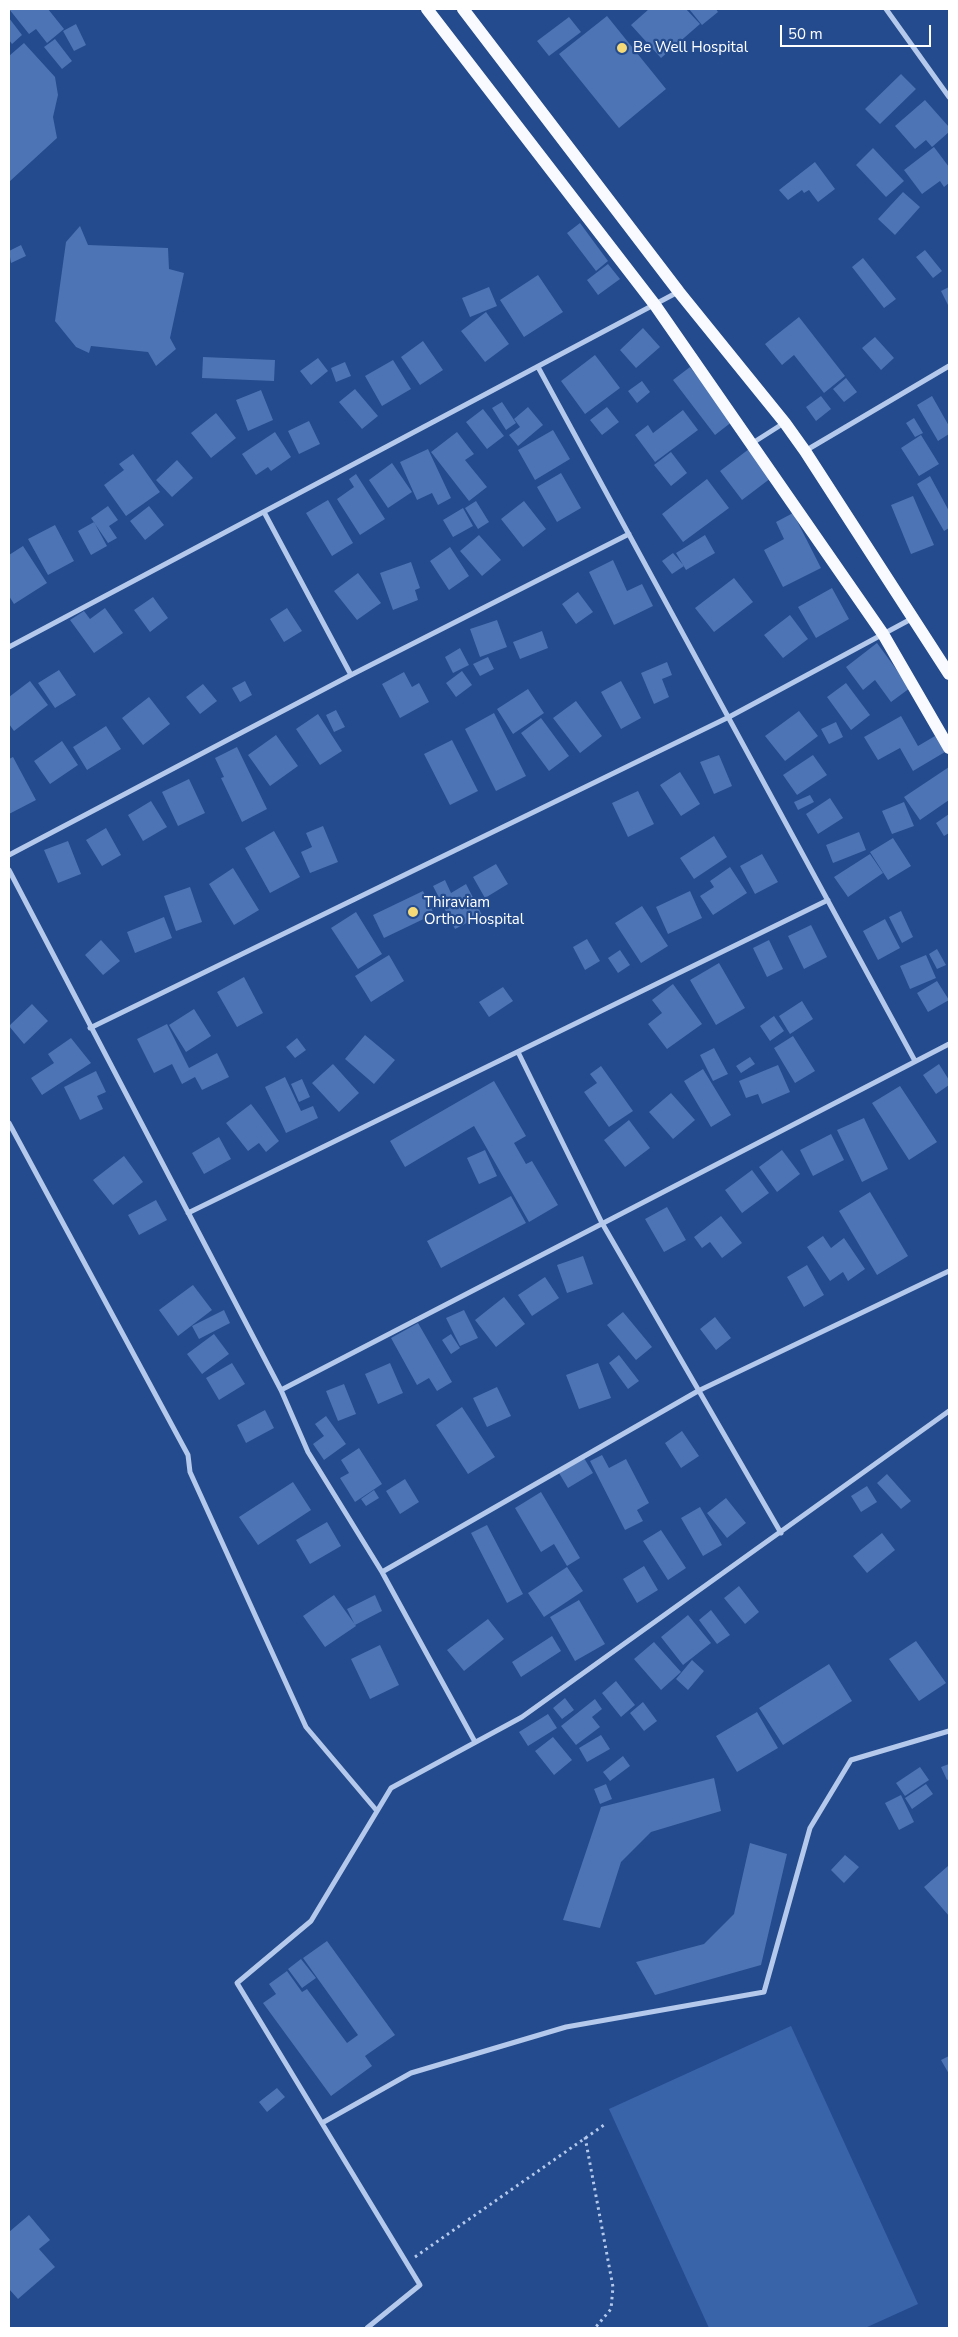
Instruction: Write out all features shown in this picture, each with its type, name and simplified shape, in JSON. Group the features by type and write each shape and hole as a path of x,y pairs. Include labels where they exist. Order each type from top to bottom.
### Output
{"main road":[{"path":"428,9 655,305 883,634 949,748"},
{"path":"463,9 679,292 805,451 949,674"}],"street":[{"path":"886,9 949,97"},
{"path":"9,647 679,292"},
{"path":"805,451 949,366"},
{"path":"538,367 915,1061"},
{"path":"751,444 784,423"},
{"path":"264,512 350,676"},
{"path":"9,855 350,676 629,534"},
{"path":"90,1028 728,717 914,618"},
{"path":"9,870 281,1390 308,1452 382,1572 475,1742"},
{"path":"188,1213 828,900"},
{"path":"281,1390 949,1044"},
{"path":"518,1052 602,1223 781,1533"},
{"path":"9,1123 188,1455 190,1472 306,1727 377,1811"},
{"path":"382,1572 698,1391 949,1271"},
{"path":"367,2328 420,2285 238,1983 311,1921 391,1788 522,1717 949,1411"},
{"path":"322,2123 411,2072 566,2027 764,1992 810,1828 851,1760 949,1731"}],"path":[{"path":"407,2263 604,2125"},
{"path":"585,2137 613,2287 610,2309 595,2328"}],"shaded area":[{"path":"791,2026 918,2304 865,2328 709,2328 609,2109"}],"building":[{"path":"9,9 48,9 64,29 47,43 36,29 29,34"},
{"path":"649,9 686,9 700,24 661,58 631,25"},
{"path":"689,9 716,9 718,12 702,25"},
{"path":"607,16 666,89 619,128 559,54"},
{"path":"569,17 581,32 549,56 537,41"},
{"path":"9,18 22,35 12,44 9,40"},
{"path":"76,24 86,45 74,51 63,31"},
{"path":"55,39 72,61 62,69 44,47"},
{"path":"24,43 55,77 58,95 53,117 57,138 9,182 9,56"},
{"path":"901,74 916,89 880,124 865,109"},
{"path":"925,100 949,127 949,132 932,147 926,140 915,149 895,126"},
{"path":"934,147 949,167 949,183 944,187 940,181 922,194 904,170"},
{"path":"873,148 904,181 886,197 856,165"},
{"path":"815,162 835,189 818,202 809,190 804,193 802,190 788,200 779,190"},
{"path":"903,192 920,207 895,235 878,219"},
{"path":"580,223 608,261 596,271 567,233"},
{"path":"80,226 88,245 168,248 169,269 184,273 170,338 176,349 156,366 148,352 91,346 89,353 76,347 55,321 66,242"},
{"path":"21,245 26,256 11,263 9,251"},
{"path":"925,250 942,271 933,278 916,257"},
{"path":"863,258 896,299 884,308 852,267"},
{"path":"608,264 620,279 598,295 587,280"},
{"path":"538,275 563,312 524,337 500,300"},
{"path":"489,287 497,306 470,317 462,298"},
{"path":"949,287 949,307 941,291"},
{"path":"486,312 509,344 485,362 461,331"},
{"path":"799,317 845,376 824,393 794,355 782,365 765,344"},
{"path":"643,328 660,347 636,368 620,350"},
{"path":"875,337 894,358 881,370 862,348"},
{"path":"423,341 443,370 420,385 401,357"},
{"path":"595,355 620,388 585,414 561,381"},
{"path":"203,357 275,360 274,381 202,378"},
{"path":"318,358 328,371 311,385 300,371"},
{"path":"393,360 411,389 382,406 365,376"},
{"path":"345,362 351,376 336,382 331,368"},
{"path":"690,367 733,421 715,435 673,380"},
{"path":"846,378 857,392 844,402 833,389"},
{"path":"642,381 650,392 637,403 628,391"},
{"path":"355,389 378,416 362,429 339,402"},
{"path":"261,390 273,420 248,431 236,400"},
{"path":"821,396 831,409 816,421 806,407"},
{"path":"932,396 949,426 949,434 938,441 917,405"},
{"path":"502,402 516,423 506,430 492,408"},
{"path":"528,407 543,425 518,446 509,435 520,427 514,419"},
{"path":"607,407 619,422 602,435 590,420"},
{"path":"483,409 504,436 487,449 466,422"},
{"path":"683,410 698,430 655,462 635,435 648,425 653,433"},
{"path":"216,413 236,438 211,458 191,433"},
{"path":"914,418 923,433 915,437 906,423"},
{"path":"309,421 320,444 299,454 288,431"},
{"path":"553,430 570,459 535,480 518,450"},
{"path":"275,432 291,457 271,471 268,467 256,475 242,454"},
{"path":"457,432 474,454 465,460 487,487 469,501 431,452"},
{"path":"921,435 939,464 919,476 901,448"},
{"path":"428,449 451,498 438,505 432,493 417,500 400,462"},
{"path":"749,449 771,478 742,500 720,471"},
{"path":"671,452 687,473 671,486 654,465"},
{"path":"133,454 160,492 126,516 104,485 124,470 119,464"},
{"path":"177,460 193,478 172,497 156,480"},
{"path":"392,463 412,492 388,508 369,480"},
{"path":"561,473 581,508 557,522 537,487"},
{"path":"356,474 385,519 360,535 337,499 354,487 349,479"},
{"path":"930,476 949,511 949,528 944,531 917,484"},
{"path":"707,479 729,508 683,542 662,514"},
{"path":"913,496 934,545 911,554 891,505"},
{"path":"328,500 353,543 332,556 306,513"},
{"path":"476,501 489,522 478,529 465,508"},
{"path":"524,501 546,529 523,547 501,519"},
{"path":"108,506 118,520 109,526 117,538 108,543 91,518"},
{"path":"149,506 164,525 145,540 130,521"},
{"path":"463,508 473,526 453,537 443,520"},
{"path":"793,513 821,568 783,587 764,550 784,539 776,522"},
{"path":"94,522 107,546 91,555 78,531"},
{"path":"55,525 74,561 48,575 28,539"},
{"path":"479,535 501,560 482,576 460,551"},
{"path":"705,535 715,553 686,570 676,553"},
{"path":"23,546 47,583 14,604 9,596 9,555"},
{"path":"450,547 469,576 449,590 430,561"},
{"path":"673,553 684,566 672,574 662,561"},
{"path":"613,560 627,591 642,584 653,606 614,625 589,572"},
{"path":"411,562 420,588 415,590 418,600 393,610 380,573"},
{"path":"358,573 381,603 357,620 334,591"},
{"path":"734,578 753,602 714,632 695,608"},
{"path":"832,588 849,619 816,638 798,607"},
{"path":"578,592 593,612 576,624 562,604"},
{"path":"153,597 168,618 150,632 134,610"},
{"path":"105,608 123,633 94,653 70,620 84,611 90,619"},
{"path":"287,608 302,631 284,642 270,619"},
{"path":"790,615 808,639 783,658 764,635"},
{"path":"497,620 507,647 480,657 470,629"},
{"path":"542,631 548,648 520,659 513,642"},
{"path":"877,643 910,688 891,702 875,680 863,690 846,667"},
{"path":"460,648 469,665 453,673 445,657"},
{"path":"488,657 494,669 480,676 473,664"},
{"path":"667,662 672,675 662,679 669,697 654,704 641,673"},
{"path":"59,670 76,695 55,708 38,683"},
{"path":"462,671 472,685 456,697 446,683"},
{"path":"404,672 412,687 419,683 429,702 400,718 382,684"},
{"path":"30,681 48,705 14,731 9,724 9,697"},
{"path":"245,681 252,695 240,702 232,688"},
{"path":"621,681 641,718 621,729 601,692"},
{"path":"846,683 870,715 851,730 827,697"},
{"path":"203,684 217,701 200,714 186,697"},
{"path":"528,689 544,713 513,734 497,709"},
{"path":"149,697 170,724 143,745 122,718"},
{"path":"576,701 602,736 580,753 553,718"},
{"path":"336,710 345,727 334,732 326,715"},
{"path":"799,711 818,736 785,761 765,736"},
{"path":"494,713 526,776 496,791 465,729"},
{"path":"318,714 342,751 320,765 296,729"},
{"path":"901,716 918,746 935,736 945,752 913,771 900,748 878,760 864,737"},
{"path":"541,718 569,756 549,771 521,733"},
{"path":"836,722 843,737 829,744 821,729"},
{"path":"106,726 121,749 87,770 73,747"},
{"path":"276,735 298,766 270,786 248,755"},
{"path":"452,740 478,791 450,805 424,754"},
{"path":"62,741 78,765 50,784 34,761"},
{"path":"237,747 267,809 242,822 221,778 224,777 215,758"},
{"path":"719,755 732,786 714,794 700,762"},
{"path":"813,755 827,775 797,795 783,775"},
{"path":"13,757 36,800 9,814 9,759"},
{"path":"949,767 949,800 920,820 904,797"},
{"path":"680,772 700,804 681,816 660,785"},
{"path":"189,779 205,813 178,826 162,792"},
{"path":"638,791 654,824 628,837 612,803"},
{"path":"810,795 814,802 798,810 794,802"},
{"path":"830,798 843,818 818,834 806,814"},
{"path":"151,801 167,827 143,841 128,815"},
{"path":"904,802 914,826 892,834 882,811"},
{"path":"949,814 949,833 944,836 936,823"},
{"path":"323,826 338,862 310,873 301,852 312,847 306,833"},
{"path":"106,828 121,855 102,866 86,840"},
{"path":"274,831 300,877 270,893 245,848"},
{"path":"859,832 866,850 833,863 826,845"},
{"path":"714,836 727,857 694,879 680,858"},
{"path":"893,838 911,866 888,880 870,852"},
{"path":"68,841 81,874 58,883 44,850"},
{"path":"762,854 778,882 755,894 740,866"},
{"path":"870,854 883,873 848,897 834,877"},
{"path":"496,864 508,884 485,898 473,877"},
{"path":"730,867 747,893 713,915 700,896 714,887 710,881"},
{"path":"233,868 259,910 234,925 209,884"},
{"path":"445,880 451,893 466,884 482,915 455,929 433,886"},
{"path":"190,887 202,922 176,931 164,896"},
{"path":"423,891 434,914 384,938 373,915"},
{"path":"690,891 702,918 668,934 656,907"},
{"path":"642,906 668,946 641,963 615,923"},
{"path":"901,911 913,937 902,943 889,917"},
{"path":"356,912 382,954 358,969 331,928"},
{"path":"164,917 172,938 135,953 127,932"},
{"path":"885,919 900,948 878,960 863,931"},
{"path":"811,925 827,957 804,969 788,936"},
{"path":"587,939 600,961 585,970 573,947"},
{"path":"101,940 120,961 103,975 85,955"},
{"path":"769,940 783,969 767,977 753,948"},
{"path":"937,949 946,965 937,969 929,954"},
{"path":"620,950 630,965 618,973 608,958"},
{"path":"389,955 404,981 371,1002 355,976"},
{"path":"926,955 936,978 910,989 900,966"},
{"path":"719,963 745,1008 716,1025 690,980"},
{"path":"244,977 263,1013 237,1027 217,992"},
{"path":"937,981 949,1000 928,1012 917,993"},
{"path":"673,984 702,1024 667,1049 648,1024 662,1013 652,1000"},
{"path":"503,987 513,1001 489,1017 479,1002"},
{"path":"802,1001 813,1019 790,1034 779,1016"},
{"path":"32,1004 48,1021 24,1044 9,1026"},
{"path":"194,1009 211,1036 186,1052 169,1025"},
{"path":"774,1016 784,1031 770,1041 760,1026"},
{"path":"167,1024 189,1068 217,1053 229,1077 202,1090 195,1077 182,1084 172,1064 154,1073 137,1039"},
{"path":"365,1035 395,1060 374,1084 345,1059"},
{"path":"793,1036 815,1071 795,1083 774,1048"},
{"path":"71,1038 91,1063 42,1095 31,1078 54,1063 48,1054"},
{"path":"297,1038 306,1050 295,1058 286,1047"},
{"path":"714,1048 728,1074 713,1081 700,1055"},
{"path":"750,1057 755,1064 741,1073 736,1066"},
{"path":"333,1064 359,1093 339,1112 312,1083"},
{"path":"939,1064 949,1080 949,1085 936,1094 923,1075"},
{"path":"778,1065 790,1092 762,1104 758,1094 746,1098 739,1081"},
{"path":"601,1066 633,1111 609,1127 584,1092 597,1083 590,1074"},
{"path":"703,1069 731,1115 711,1127 684,1081"},
{"path":"96,1071 106,1092 97,1096 103,1109 80,1120 64,1087"},
{"path":"285,1077 301,1111 313,1106 318,1118 286,1133 265,1087"},
{"path":"302,1079 310,1097 299,1102 291,1084"},
{"path":"494,1081 526,1136 514,1143 526,1164 532,1161 558,1205 529,1222 474,1126 405,1167 390,1141"},
{"path":"900,1086 937,1142 909,1160 872,1103"},
{"path":"671,1093 695,1120 673,1139 649,1112"},
{"path":"251,1104 279,1141 266,1152 259,1143 248,1151 226,1123"},
{"path":"864,1118 888,1169 862,1182 837,1130"},
{"path":"629,1120 650,1148 625,1167 604,1140"},
{"path":"831,1134 844,1160 813,1176 800,1150"},
{"path":"219,1137 231,1159 204,1174 192,1153"},
{"path":"485,1150 497,1176 479,1184 467,1158"},
{"path":"782,1150 800,1174 777,1192 759,1167"},
{"path":"124,1156 143,1182 113,1205 93,1180"},
{"path":"752,1170 769,1193 742,1213 725,1190"},
{"path":"870,1192 908,1256 877,1275 839,1211"},
{"path":"511,1196 526,1223 441,1268 427,1241"},
{"path":"156,1200 167,1220 139,1235 128,1215"},
{"path":"667,1207 686,1240 664,1252 645,1219"},
{"path":"721,1216 742,1243 722,1258 710,1242 702,1248 694,1237"},
{"path":"823,1236 831,1248 844,1238 865,1269 848,1281 843,1272 830,1281 807,1247"},
{"path":"583,1256 593,1284 567,1293 557,1265"},
{"path":"807,1265 824,1295 804,1307 787,1277"},
{"path":"545,1277 559,1298 532,1316 518,1295"},
{"path":"193,1285 212,1310 178,1336 159,1310"},
{"path":"504,1297 525,1324 496,1347 475,1320"},
{"path":"224,1310 230,1323 199,1339 192,1326"},
{"path":"464,1310 478,1338 460,1346 446,1318"},
{"path":"623,1312 652,1347 636,1360 607,1325"},
{"path":"715,1317 731,1338 716,1350 700,1329"},
{"path":"418,1323 452,1382 437,1391 429,1378 417,1385 391,1338"},
{"path":"214,1334 229,1354 202,1374 187,1354"},
{"path":"451,1334 460,1348 451,1354 442,1340"},
{"path":"619,1355 639,1381 628,1389 609,1363"},
{"path":"232,1363 245,1384 219,1400 206,1378"},
{"path":"390,1363 403,1393 378,1404 365,1374"},
{"path":"598,1363 611,1398 579,1409 566,1375"},
{"path":"344,1384 356,1414 338,1421 326,1391"},
{"path":"497,1387 511,1416 487,1427 473,1398"},
{"path":"462,1407 495,1457 468,1474 436,1425"},
{"path":"265,1410 274,1428 246,1443 237,1425"},
{"path":"326,1416 346,1444 324,1460 313,1444 324,1436 315,1424"},
{"path":"682,1431 699,1456 681,1468 665,1443"},
{"path":"359,1448 382,1484 355,1502 340,1478 349,1473 341,1460"},
{"path":"602,1455 609,1468 626,1459 649,1503 637,1510 643,1521 625,1530 590,1461"},
{"path":"584,1458 593,1473 568,1488 559,1473"},
{"path":"887,1474 911,1501 901,1509 877,1483"},
{"path":"405,1479 419,1502 400,1514 386,1491"},
{"path":"293,1482 311,1510 258,1545 239,1517"},
{"path":"867,1486 877,1502 861,1512 851,1496"},
{"path":"374,1490 379,1498 366,1506 361,1499"},
{"path":"541,1492 580,1558 567,1566 554,1544 541,1552 515,1508"},
{"path":"726,1498 746,1523 727,1538 707,1513"},
{"path":"700,1507 722,1545 703,1556 681,1518"},
{"path":"327,1522 341,1546 310,1564 296,1540"},
{"path":"487,1525 523,1594 507,1603 471,1533"},
{"path":"661,1530 686,1568 668,1580 643,1541"},
{"path":"882,1533 895,1550 867,1573 853,1556"},
{"path":"644,1566 658,1590 637,1603 623,1579"},
{"path":"567,1567 583,1591 544,1617 528,1593"},
{"path":"739,1586 759,1612 745,1624 724,1598"},
{"path":"334,1595 356,1626 325,1647 303,1616"},
{"path":"375,1595 382,1611 355,1625 347,1609"},
{"path":"579,1600 605,1644 575,1661 550,1617"},
{"path":"711,1610 730,1635 717,1644 699,1620"},
{"path":"688,1615 711,1643 683,1665 661,1637"},
{"path":"488,1619 504,1639 464,1671 447,1650"},
{"path":"552,1636 561,1651 521,1677 512,1662"},
{"path":"916,1641 946,1683 919,1701 889,1659"},
{"path":"654,1642 681,1672 661,1690 634,1659"},
{"path":"380,1645 399,1685 370,1699 351,1659"},
{"path":"692,1660 704,1671 688,1690 676,1679"},
{"path":"829,1664 852,1701 783,1745 759,1708"},
{"path":"616,1681 635,1705 621,1717 602,1693"},
{"path":"565,1698 574,1710 562,1719 553,1708"},
{"path":"595,1699 602,1709 592,1717 600,1727 576,1745 561,1726"},
{"path":"643,1702 657,1721 644,1731 630,1713"},
{"path":"757,1712 778,1748 737,1772 716,1736"},
{"path":"548,1714 557,1728 528,1746 519,1732"},
{"path":"601,1735 610,1749 587,1762 579,1748"},
{"path":"553,1737 572,1760 554,1775 535,1751"},
{"path":"623,1756 630,1766 610,1781 603,1772"},
{"path":"949,1764 949,1779 947,1780 941,1767"},
{"path":"920,1767 929,1780 905,1796 896,1783"},
{"path":"714,1778 721,1811 651,1832 621,1862 600,1928 563,1920 601,1807"},
{"path":"606,1784 612,1799 600,1804 594,1789"},
{"path":"926,1784 933,1794 912,1809 905,1798"},
{"path":"901,1795 914,1822 899,1830 885,1803"},
{"path":"750,1843 787,1854 761,1965 655,1995 636,1962 704,1944 734,1914"},
{"path":"845,1855 859,1867 844,1883 831,1870"},
{"path":"949,1867 949,1916 924,1887"},
{"path":"327,1941 395,2035 365,2056 372,2066 331,2096 263,2003 276,1994 269,1984 287,1971 302,1992 307,1989 347,2043 358,2035 303,1958"},
{"path":"301,1959 316,1978 302,1988 288,1969"},
{"path":"949,2056 949,2074 941,2060"},
{"path":"277,2088 285,2097 267,2112 259,2102"},
{"path":"29,2215 50,2240 39,2249 55,2267 18,2299 9,2289 9,2232"}],"place":[{"name":"Be Well Hospital","path":"622,48"},
{"name":"Thiraviam Ortho Hospital","path":"413,912"}]}
